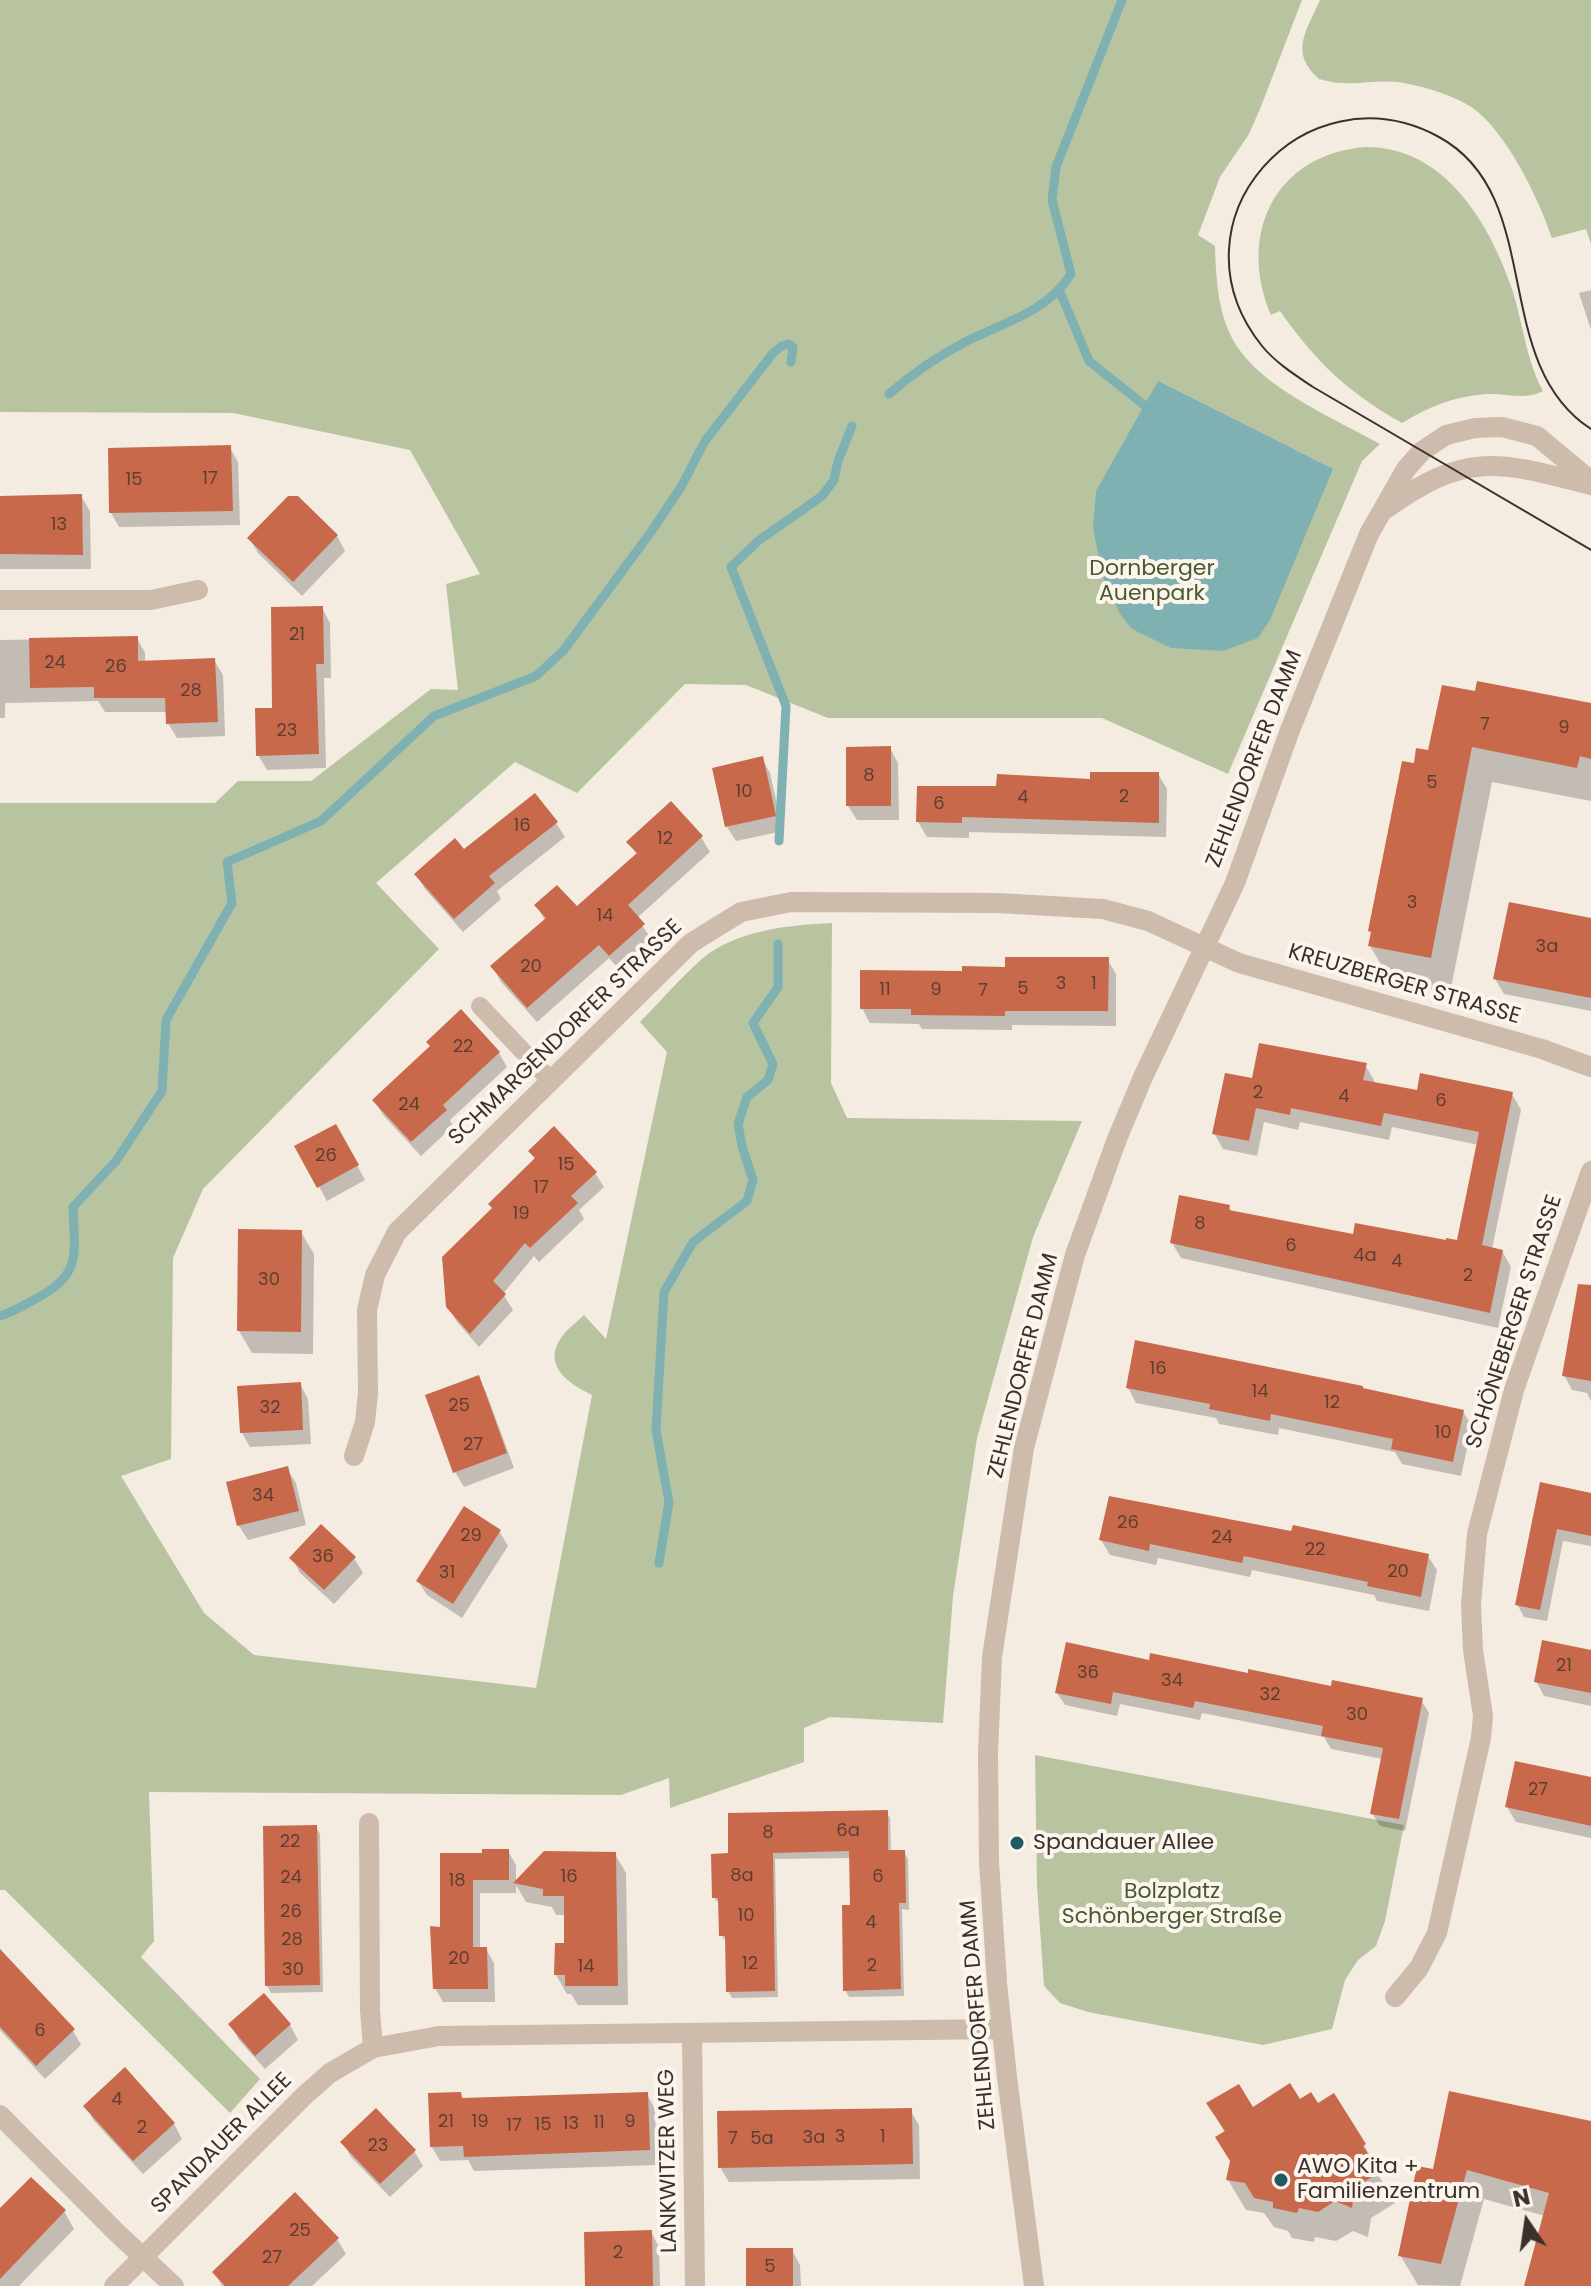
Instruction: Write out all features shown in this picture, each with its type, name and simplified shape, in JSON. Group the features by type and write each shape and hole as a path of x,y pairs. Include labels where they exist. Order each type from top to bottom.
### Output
{"street":[{"name":"ZEHLENDORFER DAMM","path":"1034,2286 1002,2029 992,1913 988,1753 992,1657 1024,1448 1075,1255 1117,1139 1163,1033 1235,883 1290,730 1380,513 1406,469 1422,451 1446,435 1475,428 1502,427 1537,436 1591,483"},
{"name":"ZEHLENDORFER DAMM","path":"1380,513 1436,477 1474,466 1527,469 1591,483"},
{"path":"0,600 151,600 198,590"},
{"name":"SCHMARGENDORFER STRASSE","path":"354,1456 365,1422 368,1393 367,1310 375,1275 397,1232 691,943 741,912 791,902 998,903 1103,909 1148,921 1205,948"},
{"name":"KREUZBERGER STRASSE","path":"1205,948 1239,963 1542,1049 1591,1067"},
{"name":"SCHÖNEBERGER STRASSE","path":"1395,1997 1419,1968 1437,1933 1481,1738 1483,1716 1473,1650 1471,1605 1477,1534 1514,1390 1591,1171"},
{"path":"369,1823 373,2048"},
{"name":"SPANDAUER ALLEE","path":"114,2286 305,2095 330,2073 373,2048 439,2036 1002,2029"},
{"name":"LANKWITZER WEG","path":"692,2035 695,2286"},
{"path":"0,2115 174,2286"}],"lane":[{"path":"480,1006 550,1080"}],"green space":[{"name":"Dornberger Auenpark","path":"0,0 1302,0 1249,134 1220,177 1198,235 1215,246 1223,315 1241,352 1269,380 1287,392 1380,444 1362,461 1228,774 1102,718 828,718 746,685 685,684 577,793 515,762 376,883 439,949 203,1189 173,1258 171,1459 121,1476 204,1613 254,1655 536,1688 592,1395 561,1373 556,1365 556,1348 563,1335 584,1315 606,1339 667,1052 640,1022 694,966 716,949 764,931 832,923 831,1083 847,1118 1082,1121 1033,1237 977,1438 953,1596 943,1723 830,1717 804,1728 804,1762 670,1808 669,1778 621,1795 149,1792 154,1941 141,1957 260,2079 230,2113 5,1890 0,1890 0,803 215,803 238,781 311,781 431,689 458,690 446,584 480,574 410,450 233,413 0,412"},
{"path":"1320,0 1591,0 1591,244 1586,229 1552,238 1529,184 1507,146 1481,115 1468,105 1437,91 1404,83 1340,83 1319,79 1310,69 1302,51 1306,32"},
{"path":"1366,147 1394,150 1418,160 1440,174 1476,213 1511,286 1532,366 1543,391 1522,396 1486,394 1463,397 1432,407 1402,423 1348,387 1320,361 1280,311 1271,315 1262,285 1259,256 1262,228 1272,203 1287,182 1308,165 1334,153"},
{"name":"Bolzplatz Schönberger Straße","path":"1035,1755 1404,1825 1385,1921 1376,1946 1358,1960 1345,1980 1332,2029 1263,2045 1088,2012 1060,2003 1044,1986 1037,1885"}],"water":[{"path":"1158,381 1333,469 1270,620 1258,638 1223,651 1171,648 1132,629 1120,614 1102,575 1093,527 1096,491"}],"building":[{"path":"231,445 233,511 109,513 108,448"},
{"path":"82,494 83,555 0,554 0,496"},
{"path":"288,496 298,496 338,535 293,582 247,538"},
{"path":"323,606 324,664 316,664 319,754 256,756 255,708 272,708 271,607"},
{"path":"138,636 138,661 215,658 218,722 166,724 165,698 94,698 94,687 30,688 29,638"},
{"path":"1477,681 1591,703 1591,759 1580,756 1577,768 1472,747 1431,958 1368,946 1371,932 1368,931 1402,761 1414,763 1416,748 1428,750 1442,685 1475,691"},
{"path":"891,746 891,806 846,806 846,747"},
{"path":"763,756 776,816 725,827 712,768"},
{"path":"1090,772 1159,772 1159,823 962,817 962,823 916,822 917,786 996,786 997,774 1090,779"},
{"path":"535,793 558,822 489,876 495,883 454,919 414,874 455,838 464,849"},
{"path":"671,801 703,836 628,905 645,924 609,956 599,945 527,1008 490,966 546,918 534,905 557,885 577,906 637,853 626,842"},
{"path":"1509,902 1591,918 1591,998 1493,979"},
{"path":"1005,957 1109,957 1108,1011 1005,1011 1005,1016 911,1015 911,1009 860,1009 860,970 962,971 962,966 1005,967"},
{"path":"461,1009 500,1052 443,1105 447,1110 411,1142 372,1100 430,1046 426,1042"},
{"path":"1259,1043 1367,1063 1363,1080 1417,1090 1420,1073 1513,1092 1482,1245 1503,1250 1490,1313 1170,1243 1179,1195 1230,1205 1229,1210 1353,1234 1355,1223 1457,1240 1479,1132 1384,1113 1381,1126 1291,1108 1290,1115 1256,1108 1249,1141 1212,1134 1225,1073 1252,1078"},
{"path":"336,1124 359,1165 317,1188 294,1146"},
{"path":"554,1126 597,1172 571,1196 578,1203 530,1248 525,1243 493,1281 506,1294 470,1334 446,1307 442,1257 492,1208 488,1204 535,1158 528,1151"},
{"path":"238,1229 302,1230 301,1332 237,1331"},
{"path":"1578,1284 1591,1285 1591,1381 1562,1376"},
{"path":"1135,1340 1363,1386 1464,1410 1453,1462 1391,1449 1393,1439 1271,1414 1270,1421 1209,1409 1210,1404 1126,1388"},
{"path":"479,1375 507,1453 453,1473 425,1395"},
{"path":"301,1382 303,1430 240,1433 237,1386"},
{"path":"288,1466 299,1511 237,1526 226,1482"},
{"path":"1540,1482 1591,1493 1591,1536 1557,1529 1540,1610 1515,1605"},
{"path":"1109,1496 1291,1531 1293,1525 1429,1554 1421,1597 1367,1586 1368,1582 1244,1556 1242,1563 1150,1544 1149,1551 1099,1540"},
{"path":"464,1506 501,1530 453,1604 416,1581"},
{"path":"321,1524 356,1557 324,1590 289,1558"},
{"path":"1542,1640 1591,1650 1591,1693 1534,1682"},
{"path":"1066,1642 1149,1660 1150,1653 1248,1673 1248,1669 1331,1686 1332,1680 1423,1698 1399,1819 1370,1814 1383,1748 1321,1736 1323,1726 1195,1701 1193,1708 1113,1692 1111,1704 1055,1693"},
{"path":"1515,1761 1591,1777 1591,1826 1505,1807"},
{"path":"888,1810 888,1850 905,1850 906,1903 899,1903 901,1989 843,1991 842,1905 850,1905 849,1851 773,1853 775,1991 726,1992 725,1936 719,1936 718,1898 712,1898 711,1854 728,1853 728,1813"},
{"path":"317,1825 320,1985 265,1986 263,1826"},
{"path":"482,1849 509,1849 509,1880 473,1880 473,1947 487,1947 488,1989 433,1989 430,1926 440,1927 440,1853 482,1853"},
{"path":"544,1851 616,1852 618,1986 565,1986 565,1975 554,1975 555,1943 564,1943 564,1896 543,1896 543,1889 513,1883"},
{"path":"0,1949 75,2029 36,2066 0,2027"},
{"path":"264,1993 291,2024 255,2056 228,2024"},
{"path":"125,2067 175,2123 133,2161 83,2106"},
{"path":"1290,2083 1300,2099 1311,2092 1318,2103 1334,2093 1366,2144 1363,2146 1379,2172 1355,2188 1352,2208 1335,2201 1318,2212 1299,2208 1297,2213 1273,2208 1273,2202 1254,2198 1245,2183 1226,2180 1230,2161 1215,2137 1225,2131 1206,2103 1239,2084 1253,2107"},
{"path":"1449,2091 1591,2121 1591,2286 1524,2286 1549,2193 1467,2170 1441,2264 1398,2256 1417,2166 1433,2169"},
{"path":"461,2092 462,2098 648,2092 650,2150 464,2157 463,2146 430,2147 428,2093"},
{"path":"376,2108 416,2150 380,2184 340,2142"},
{"path":"912,2108 913,2164 718,2168 717,2111"},
{"path":"31,2177 66,2210 0,2279 0,2208"},
{"path":"295,2192 339,2238 288,2286 225,2286 212,2272"},
{"path":"652,2230 653,2286 585,2286 584,2232"},
{"path":"746,2248 793,2248 793,2286 746,2286"}],"waterway":[{"path":"889,394 946,353 1038,307 1071,274 1052,200 1056,167 1122,0"},
{"path":"1060,292 1089,361 1144,405"},
{"path":"0,1316 39,1297 63,1279 73,1260 73,1207 116,1161 162,1091 166,1020 232,903 227,862 321,821 434,716 536,676 563,651 651,532 681,487 705,441 773,353 789,344 793,347 791,362"},
{"path":"779,841 786,706 731,567 758,541 822,496 834,480 852,426"},
{"path":"659,1563 669,1502 656,1430 664,1292 693,1242 747,1201 753,1180 738,1124 747,1097 768,1080 773,1064 753,1023 778,987 778,944"}],"tram line":[{"path":"1591,429 1559,400 1539,363 1494,198 1472,164 1439,137 1389,120 1340,121 1298,138 1263,168 1239,206 1229,251 1236,298 1262,346 1313,387 1591,550"}],"place":[{"name":"Spandauer Allee","path":"1017,1843"},
{"name":"AWO Kita + Familienzentrum","path":"1281,2180"}]}
